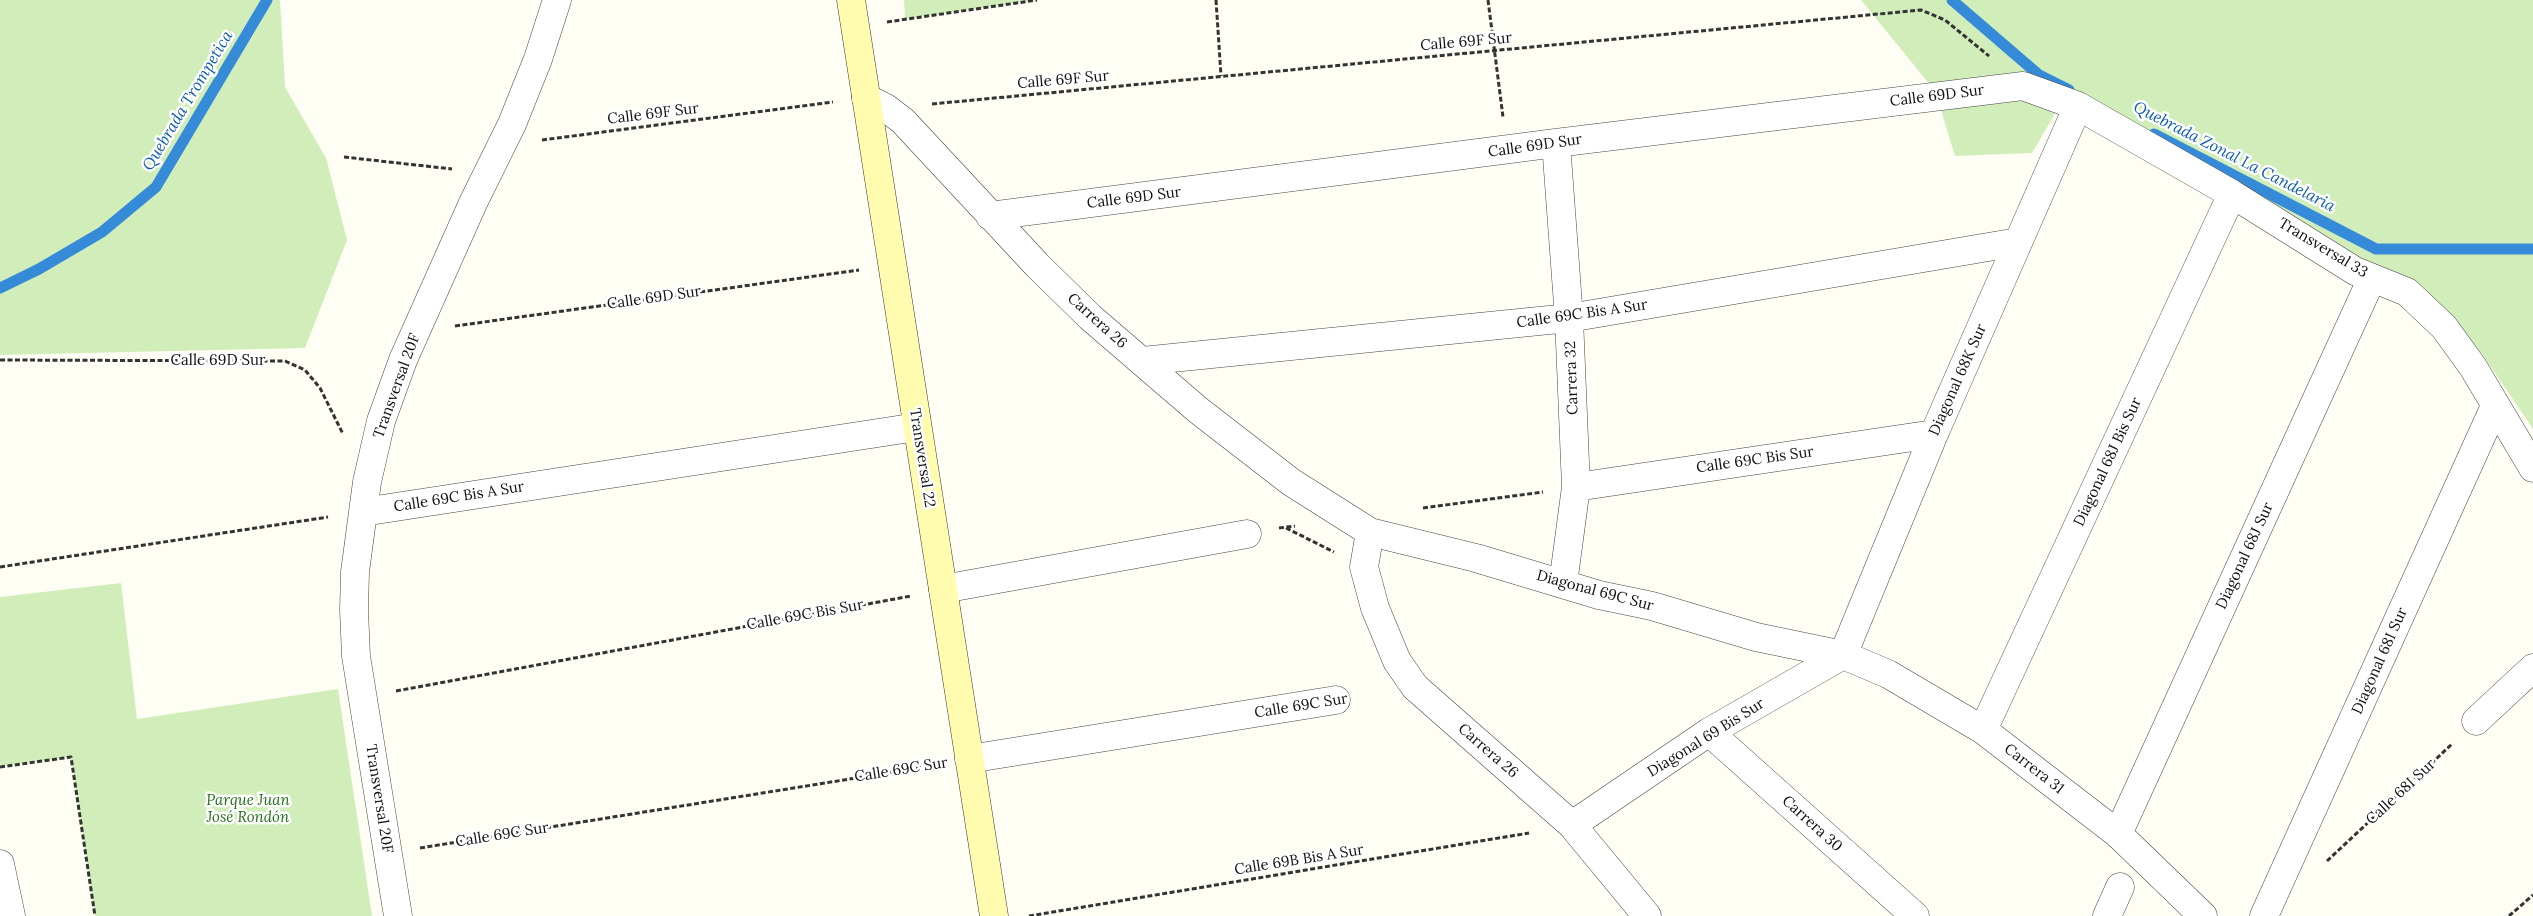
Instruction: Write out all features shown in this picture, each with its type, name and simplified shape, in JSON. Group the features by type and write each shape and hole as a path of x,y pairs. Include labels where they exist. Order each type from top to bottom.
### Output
{"street":[{"name":"Transversal 20F","path":"398,916 356,656 355,572 366,482 381,422 416,332 502,145 538,59 557,0"},
{"name":"Transversal 22","path":"851,0 855,27 876,103 892,265 994,916"},
{"name":"Calle 69D Sur","path":"990,216 1507,150 1556,142 2023,86 2078,106"},
{"name":"Carrera 26","path":"876,103 927,144 990,216 1090,316 1247,450 1291,482 1360,525"},
{"name":"Transversal 33","path":"2078,106 2232,194 2356,270 2407,292 2444,327 2473,367 2533,468"},
{"name":"Diagonal 68K Sur","path":"1843,655 1934,434 2078,106"},
{"name":"Carrera 32","path":"1556,142 1570,318 1576,487 1563,584"},
{"name":"Diagonal 68J Bis Sur","path":"1983,730 2232,194"},
{"name":"Calle 69C Bis A Sur","path":"1142,361 1570,318 2018,242"},
{"name":"Diagonal 68J Sur","path":"2118,834 2372,278"},
{"name":"Diagonal 68I Sur","path":"2264,916 2495,406"},
{"name":"Calle 69C Bis A Sur","path":"363,512 917,427"},
{"name":"Calle 69C Bis Sur","path":"1576,487 1934,434"},
{"path":"1360,525 1364,567"},
{"name":"Diagonal 69C Sur","path":"1360,525 1598,595 1652,606 1756,637 1843,655"},
{"path":"943,590 1247,534"},
{"name":"Carrera 26","path":"1364,567 1375,608 1387,640 1397,661 1415,687 1572,825 1647,916"},
{"name":"Carrera 31","path":"1843,655 1888,674 1983,730 2118,834 2203,916"},
{"name":"Diagonal 69 Bis Sur","path":"1572,825 1709,732 1843,655"},
{"path":"2476,721 2533,668"},
{"name":"Calle 69C Sur","path":"969,759 1336,700"},
{"name":"Carrera 30","path":"1709,732 1914,916"},
{"path":"0,864 11,916"},
{"path":"2108,916 2120,887"}],"path":[{"path":"855,27 1037,0"},
{"path":"1216,0 1221,76"},
{"path":"1488,0 1507,150"},
{"name":"Calle 69F Sur","path":"502,145 876,103 1221,76 1921,10 1945,20 2023,86"},
{"path":"344,157 488,173"},
{"name":"Calle 69D Sur","path":"416,332 892,265"},
{"name":"Calle 69D Sur","path":"0,360 285,361 306,370 320,388 366,482"},
{"path":"0,567 363,512"},
{"path":"1285,528 1364,567"},
{"name":"Calle 69C Bis Sur","path":"363,697 943,590"},
{"name":"Calle 68I Sur","path":"2326,862 2476,721"},
{"path":"0,767 71,757 95,916"},
{"name":"Calle 69C Sur","path":"388,853 969,759"},
{"name":"Calle 69B Bis A Sur","path":"1029,916 1572,825"},
{"path":"2510,916 2533,895"}],"green space":[{"path":"0,0 280,0 285,87 326,158 347,240 305,348 0,355"},
{"path":"904,0 1037,0 905,19"},
{"path":"1861,0 2533,0 2533,429 2480,351 2428,294 2063,100 2032,153 1955,156 1935,91"},
{"name":"Parque Juan José Rondón","path":"121,583 137,719 338,689 372,916 95,916 71,757 3,766 0,764 0,597"}],"waterway":[{"name":"Quebrada Trompetica","path":"0,288 39,269 102,232 156,187 267,0"},
{"name":"Quebrada Zonal La Candelaria","path":"1952,0 2039,75 2069,90"},
{"name":"Quebrada Zonal La Candelaria","path":"2154,134 2376,249 2533,249"}]}
